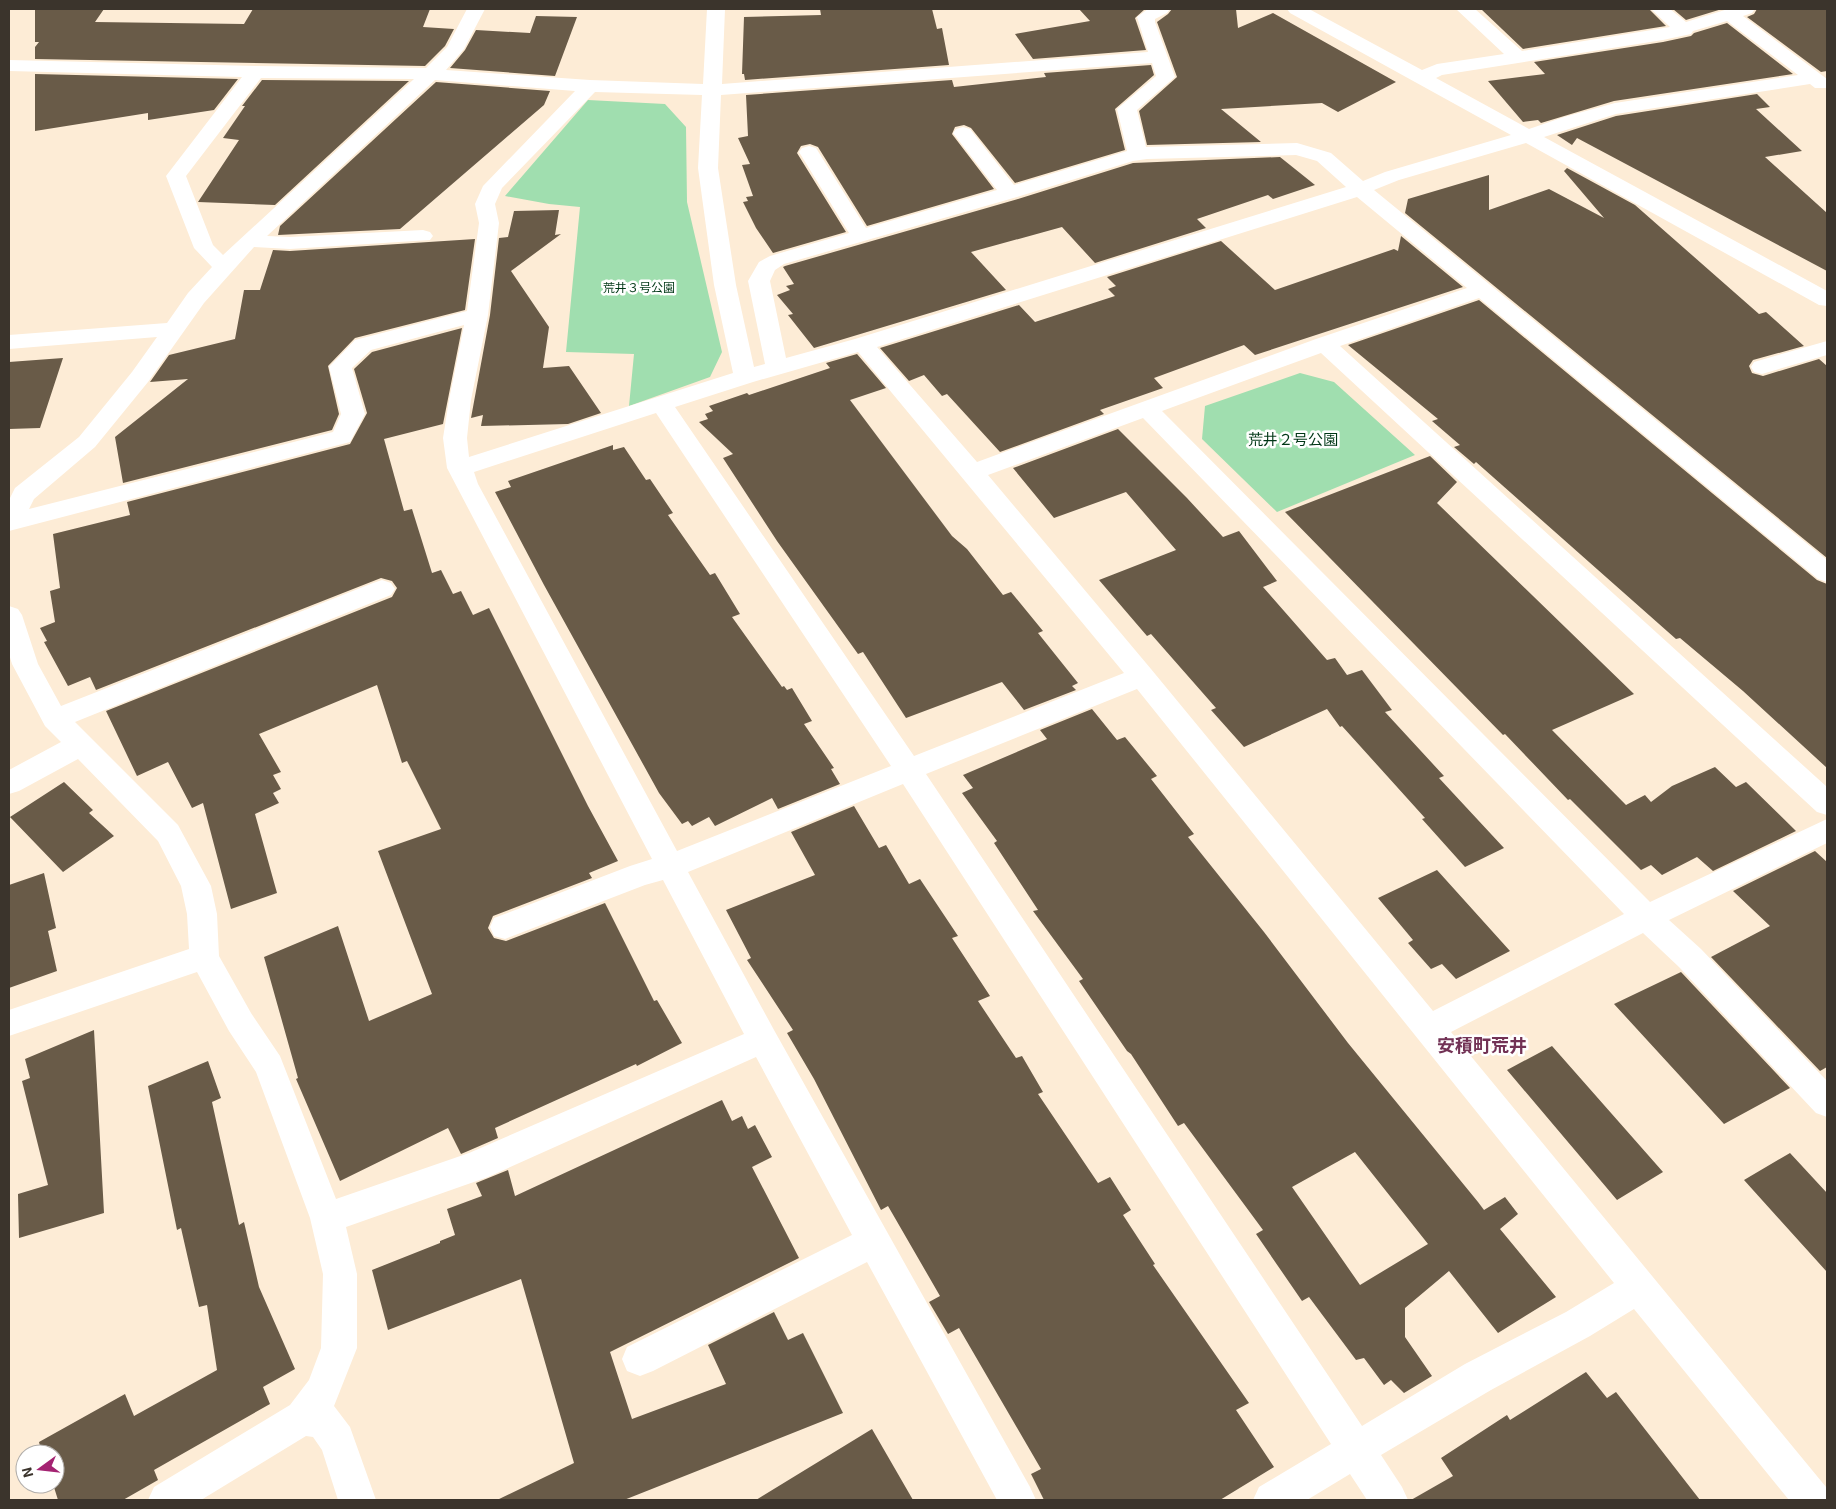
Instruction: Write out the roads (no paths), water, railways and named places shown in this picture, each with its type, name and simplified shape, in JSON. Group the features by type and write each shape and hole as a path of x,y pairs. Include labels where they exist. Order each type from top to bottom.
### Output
{"street":[{"path":"9,523 24,494 86,442 113,412 140,377 172,329 224,266 446,60 455,49 476,9"},
{"path":"716,9 711,90 709,184 726,285 745,377"},
{"path":"1138,154 1127,108 1166,77 1146,22 1146,17 1161,9"},
{"path":"1296,9 1827,300"},
{"path":"1465,9 1518,57"},
{"path":"1660,9 1685,30"},
{"path":"1422,78 1437,70 1664,36 1738,12 1820,83"},
{"path":"9,65 256,72 430,74 590,86 711,90 1160,57"},
{"path":"224,266 204,248 176,176 256,72"},
{"path":"459,468 745,377 863,344 1360,189 1392,176 1528,136 1571,121 1615,109 1820,83"},
{"path":"590,86 493,186 485,204 489,223 477,315 460,400 455,438 459,468 763,1040 1017,1500"},
{"path":"963,133 1010,193"},
{"path":"777,369 759,281 766,266 777,260 1138,154 1297,149 1324,157 1360,189 1484,289 1827,573"},
{"path":"809,152 861,236"},
{"path":"249,241 290,243 423,236"},
{"path":"973,472 1324,344 1484,289"},
{"path":"9,523 342,437 353,414 340,367 363,345 477,315"},
{"path":"9,342 172,329"},
{"path":"863,344 973,472 1142,676 1430,1028 1496,1114 1637,1288 1813,1500"},
{"path":"1324,344 1827,804"},
{"path":"1762,367 1827,348"},
{"path":"661,404 908,769 1389,1500"},
{"path":"1146,408 1646,918 1690,958 1827,1103"},
{"path":"55,718 382,589"},
{"path":"9,615 25,664 55,718 168,833 196,886 202,914 204,957 240,1022 269,1066 327,1218 340,1274 339,1348 322,1392 303,1418 166,1500"},
{"path":"505,927 640,874 671,866 1142,676"},
{"path":"9,784 80,744"},
{"path":"1430,1028 1646,918 1827,830"},
{"path":"9,1023 204,957"},
{"path":"327,1218 476,1166 763,1040"},
{"path":"640,1359 874,1241"},
{"path":"1272,1500 1478,1377 1578,1324 1637,1288"},
{"path":"303,1418 323,1420 337,1440 357,1500"}],"district":[{"name":"安積町荒井","path":"1482,1046"}],"park label":[{"name":"荒井３号公園","path":"639,288"},
{"name":"荒井２号公園","path":"1293,440"}]}
